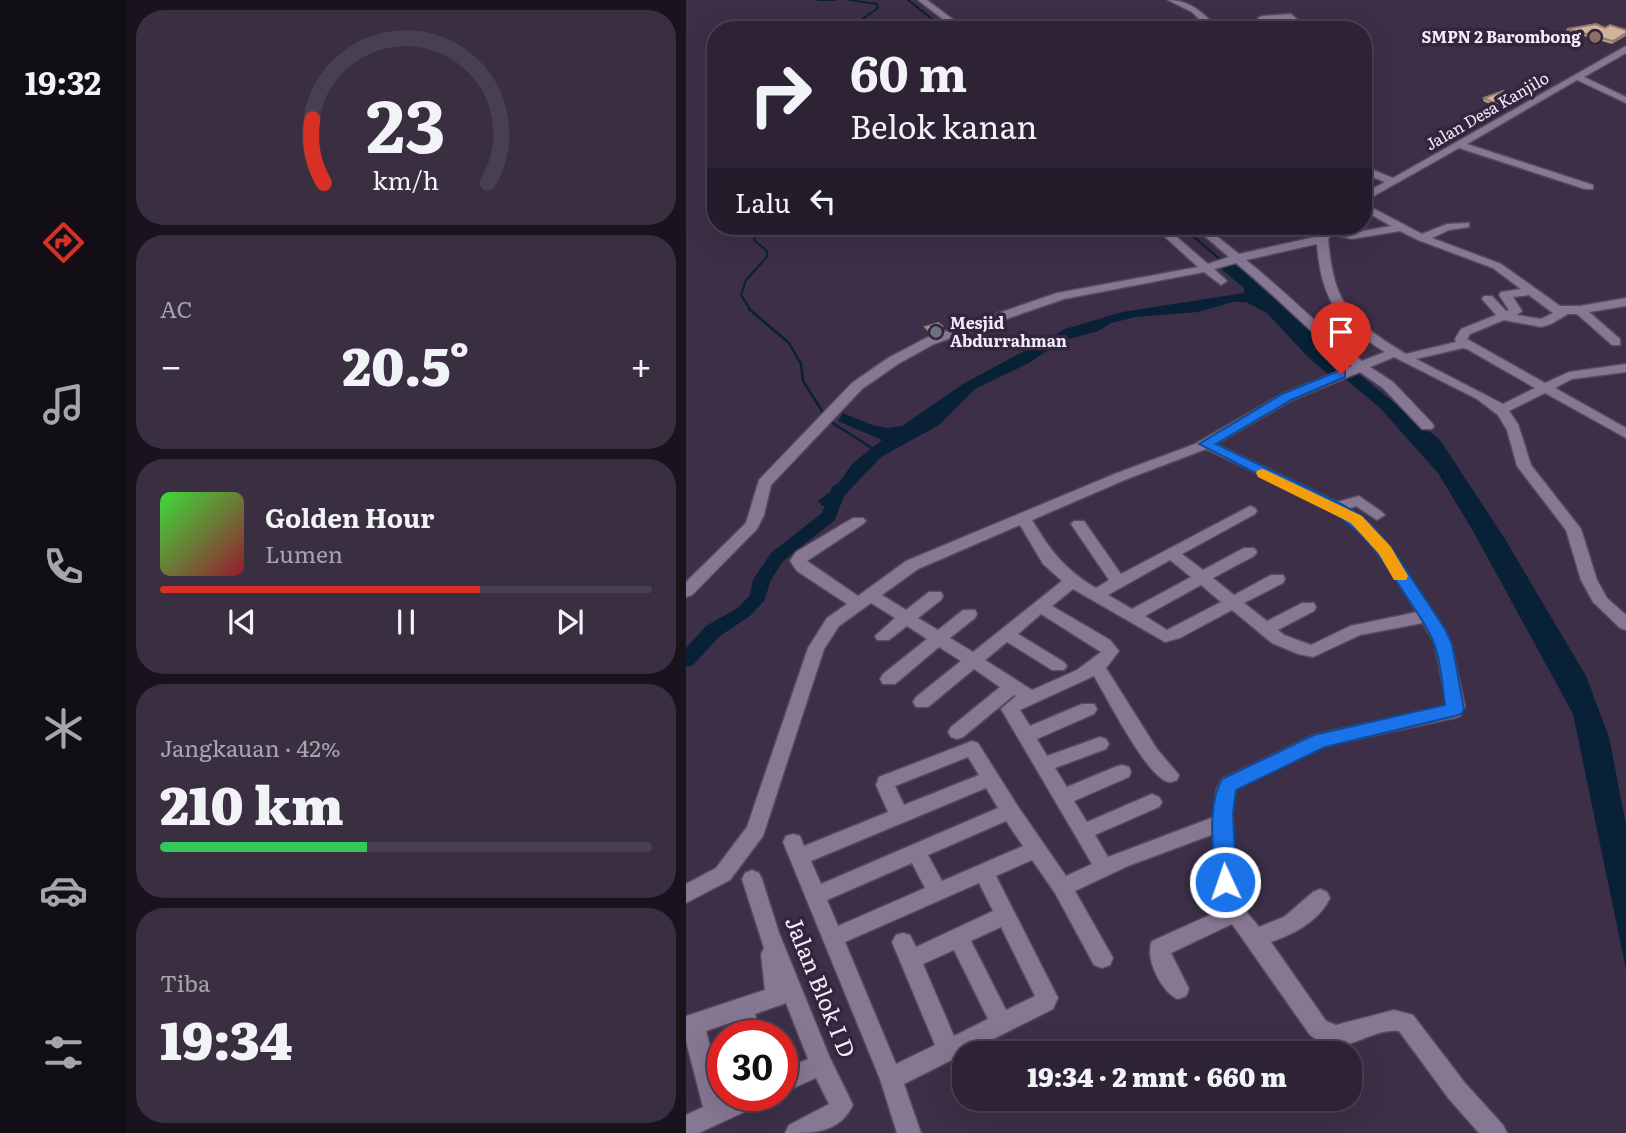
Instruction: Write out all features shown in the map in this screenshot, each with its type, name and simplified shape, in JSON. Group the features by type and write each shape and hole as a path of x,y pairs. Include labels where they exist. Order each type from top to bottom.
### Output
{"street":[{"path":"922,0 951,21"},
{"path":"1172,0 1195,10 1207,21"},
{"path":"1264,21 1262,18 1288,12 1310,15"},
{"path":"1288,12 1296,21"},
{"name":"Jalan Desa Kanjilo","path":"1372,194 1626,49"},
{"path":"1577,77 1626,103"},
{"path":"1460,145 1589,187"},
{"path":"1372,173 1394,182"},
{"path":"1372,211 1422,238 1497,265 1552,307 1564,311 1580,310 1626,302"},
{"path":"1422,238 1447,228 1465,225"},
{"path":"1372,232 1402,227"},
{"path":"1169,235 1221,281"},
{"path":"1208,235 1234,259 1277,291 1306,322 1358,367 1388,385 1427,426"},
{"path":"686,592 752,526 760,514 759,495 764,483 836,407 864,380 930,341 1061,296 1209,268 1318,235"},
{"path":"1328,235 1328,281 1338,306 1352,322 1401,355 1502,410 1514,431 1518,455 1524,466 1573,529 1593,590 1601,602 1626,624"},
{"path":"1463,344 1461,339 1465,332 1516,310 1506,295 1531,290"},
{"path":"1488,299 1505,317 1527,319 1540,325 1547,324 1564,311"},
{"path":"1580,310 1616,342"},
{"path":"686,894 708,885 723,874 755,830 816,648 833,622 912,565 1122,476 1206,444 1287,397 1325,380 1401,355 1463,344 1471,346 1626,434"},
{"path":"1502,410 1542,387 1574,374 1626,368"},
{"path":"1606,423 1626,418"},
{"path":"1206,444 1335,507 1369,532 1428,616 1443,644 1456,706 1454,711 1321,740 1229,784 1223,822 1225,882 1235,913 1322,1032 1336,1036 1394,1020 1405,1022 1457,1091 1494,1133"},
{"path":"1335,507 1359,500 1377,516"},
{"path":"1095,595 1250,511"},
{"path":"1024,518 1049,560 1072,581 1168,637 1277,579"},
{"path":"858,521 798,561 803,567 906,618 1030,697"},
{"path":"1079,524 1118,582"},
{"path":"1132,616 1249,552"},
{"path":"1171,553 1278,639 1309,651 1356,630 1428,616"},
{"path":"922,702 1072,581"},
{"path":"883,636 935,596"},
{"path":"1040,606 1110,648 1110,654 1096,666 1030,697 1012,707 1011,713 1104,867"},
{"path":"1265,629 1308,607"},
{"path":"889,678 969,614"},
{"path":"1006,634 1058,666"},
{"path":"1096,666 1150,754 1170,775"},
{"path":"957,732 1013,686"},
{"path":"1025,736 1088,709"},
{"path":"1042,765 1100,744"},
{"path":"900,816 885,785 888,780 970,748 975,750 1010,811 1062,887 1102,958"},
{"path":"1061,798 1122,772"},
{"path":"909,1133 891,1079 797,849 900,816 992,778"},
{"path":"1083,832 1152,802"},
{"path":"817,895 1010,811"},
{"path":"1062,887 1104,867 1223,822"},
{"path":"834,937 937,890 1035,850"},
{"path":"916,852 937,890"},
{"path":"891,1079 1045,1002 1047,998 984,872"},
{"name":"Jalan Blok I D","path":"752,880 785,994 841,1100 838,1112 797,1133"},
{"path":"1255,937 1287,929 1301,919 1320,898"},
{"path":"1178,989 1163,964 1159,947 1235,913"},
{"path":"949,1051 907,951 957,937 1005,915"},
{"path":"957,937 1002,1024"},
{"path":"716,1113 690,1026 785,994"},
{"path":"742,1009 746,1020"},
{"path":"798,1075 821,1064"},
{"path":"686,1127 720,1111"}],"water":[{"path":"1234,264 1266,288 1360,375 1440,440 1505,539 1586,676 1609,737 1626,825 1626,969 1573,714 1473,531 1438,473 1380,408 1344,378 1332,378 1307,356 1267,313 1246,302 1233,302 1198,312 1136,317 1062,341 1029,363 975,389 939,425 881,457 841,499 822,506 818,501 835,488 853,463 882,440 838,421 843,413 872,425 887,428 902,426 963,384 1065,329 1122,312 1244,293 1244,288 1221,269"}],"building":[{"path":"1596,24 1605,28 1610,25 1626,30 1626,33 1613,41 1567,29"},
{"path":"1503,91 1514,96 1494,103 1484,98"},
{"path":"938,323 942,326 929,331 925,327"}],"waterway":[{"path":"818,0 835,0"},
{"path":"849,0 877,4 878,8 860,21"},
{"path":"908,0 935,21"},
{"path":"751,310 741,295 746,280 767,257 767,251 754,240 755,235"},
{"path":"1192,235 1221,260"},
{"path":"751,310 789,343 801,364 803,381 824,414"},
{"path":"831,422 872,448"},
{"path":"686,660 713,631 744,612 758,597 762,580 777,557 829,516 838,491 846,484"}],"slow traffic":[{"path":"1263,473 1324,501 1356,520 1385,551 1400,576"}],"place":[{"name":"SMPN 2 Barombong","path":"1595,37"},
{"name":"Mesjid Abdurrahman","path":"936,332"}],"route":[{"path":"1225,882 1223,813 1229,784 1321,740 1454,711 1456,706 1443,644 1436,629 1385,551 1369,532 1335,507 1206,444 1287,397 1341,374"}]}
